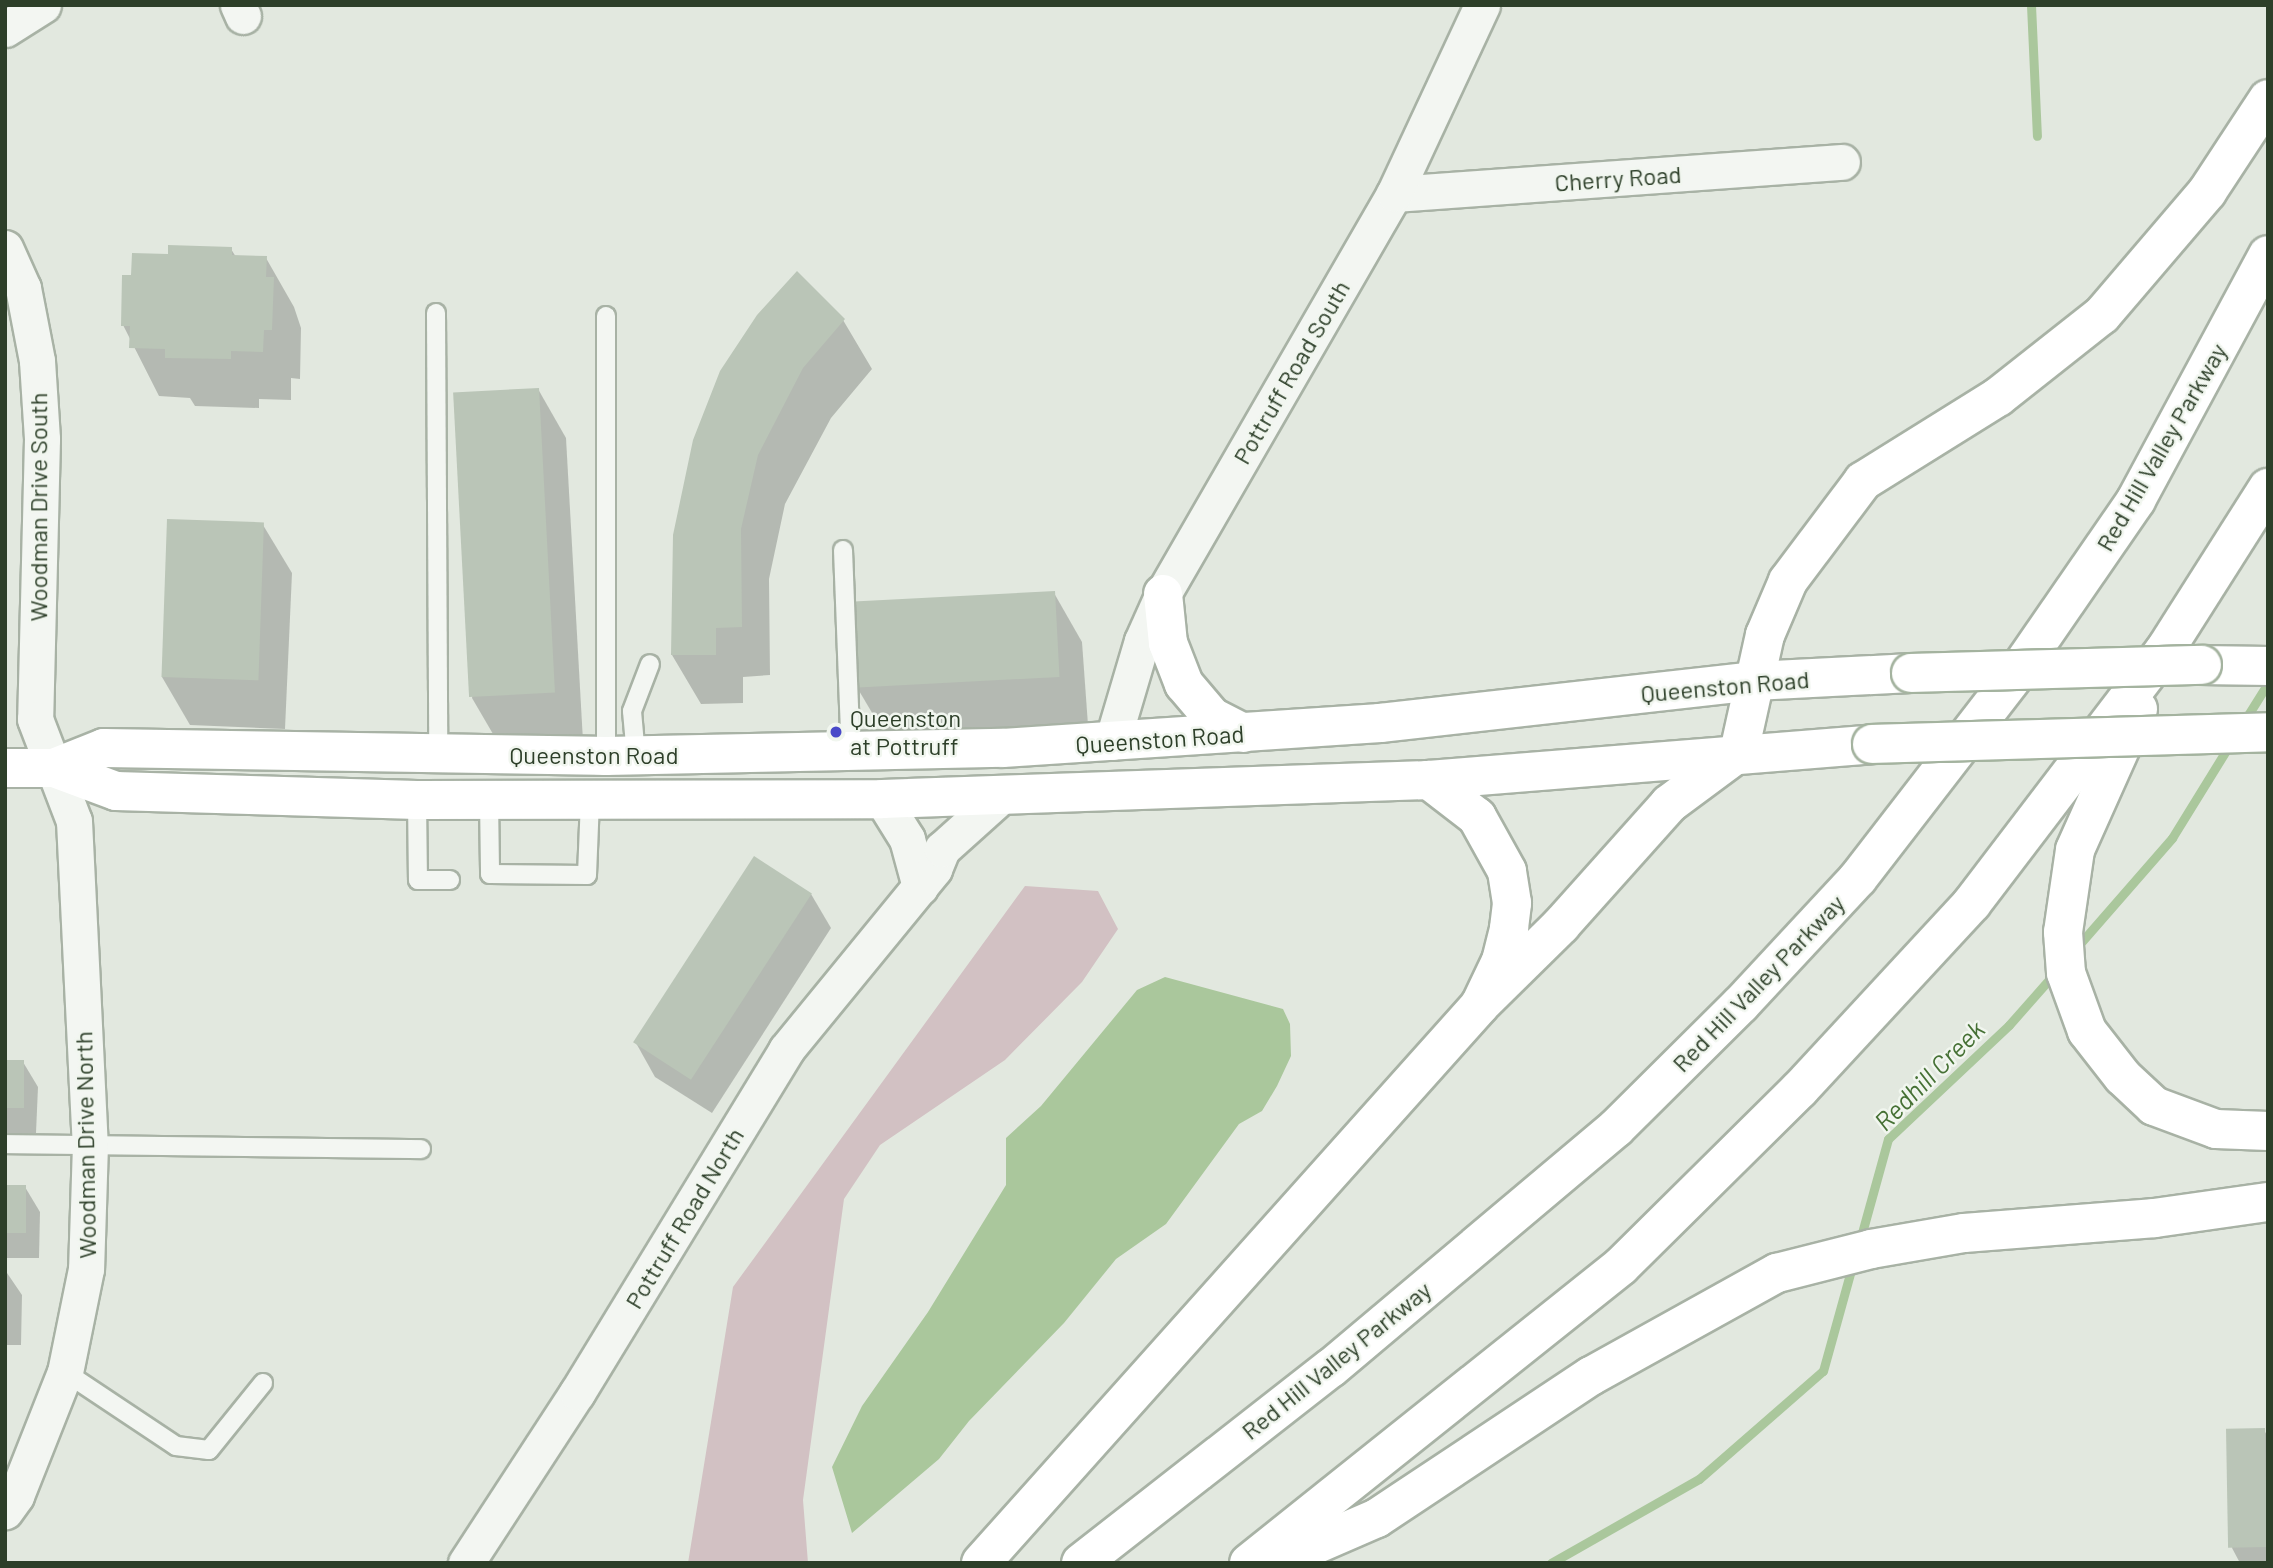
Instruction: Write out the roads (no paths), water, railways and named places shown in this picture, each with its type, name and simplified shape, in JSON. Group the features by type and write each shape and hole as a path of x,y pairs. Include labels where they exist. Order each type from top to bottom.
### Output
{"main road":[{"path":"981,1563 1480,1005 1561,925 1669,804 1739,752 1765,635 1788,581 1863,481 1998,397 2102,315 2207,192 2268,99"},
{"name":"Red Hill Valley Parkway","path":"1081,1563 1331,1368 1616,1128 1741,1004 1858,877 2021,667 2136,500 2268,255"},
{"path":"1250,1563 1621,1266 1800,1089 1972,903 2165,650 2268,488"},
{"path":"1163,594 1168,643 1184,684 1212,718 1243,733"},
{"path":"2165,650 2075,850 2066,901 2066,974 2087,1031 2123,1077 2154,1105 2216,1129 2268,1131"},
{"name":"Queenston Road","path":"54,768 104,748 621,756 851,754 1112,742 1243,733 1754,681 1911,673 2268,666"},
{"name":"Queenston Road","path":"5,768 54,768 116,791 417,800 882,799 1429,780 1739,752 1872,744 2268,732"},
{"path":"1429,780 1477,817 1507,871 1512,903 1509,928 1501,961 1480,1005"},
{"path":"1273,1563 1377,1518 1591,1376 1777,1273 1871,1249 1964,1233 2155,1218 2268,1202"}],"street":[{"path":"5,29 43,5"},
{"name":"Pottruff Road South","path":"1112,742 1142,641 1163,594 1394,194 1482,5"},
{"name":"Cherry Road","path":"1394,194 1842,162"},
{"name":"Woodman Drive South","path":"5,248 23,288 37,361 42,439 35,719 54,768"},
{"name":"Woodman Drive North","path":"6,1509 65,1372 86,1269 90,1144 74,821 54,768"},
{"name":"Pottruff Road North","path":"466,1563 577,1393 786,1051 934,869 942,849 1001,796"},
{"path":"882,799 907,839 920,887"}],"lane":[{"path":"436,313 438,755"},
{"path":"606,316 621,756"},
{"path":"843,550 851,754"},
{"path":"621,756 632,711 650,664"},
{"path":"489,799 490,873 587,875 590,799"},
{"path":"417,800 418,880 450,880"},
{"path":"5,1144 421,1149"},
{"path":"65,1372 176,1446 209,1450 263,1383"}],"waterway":[{"path":"2031,5 2037,136"},
{"name":"Redhill Creek","path":"2243,723 2268,683"},
{"name":"Redhill Creek","path":"2077,947 2172,838 2230,744"},
{"name":"Redhill Creek","path":"1860,1240 1888,1139 2009,1025 2054,974"},
{"name":"Redhill Creek","path":"1551,1563 1699,1479 1823,1371 1853,1263"}],"place":[{"name":"Queenston at Pottruff","path":"836,732"}]}
